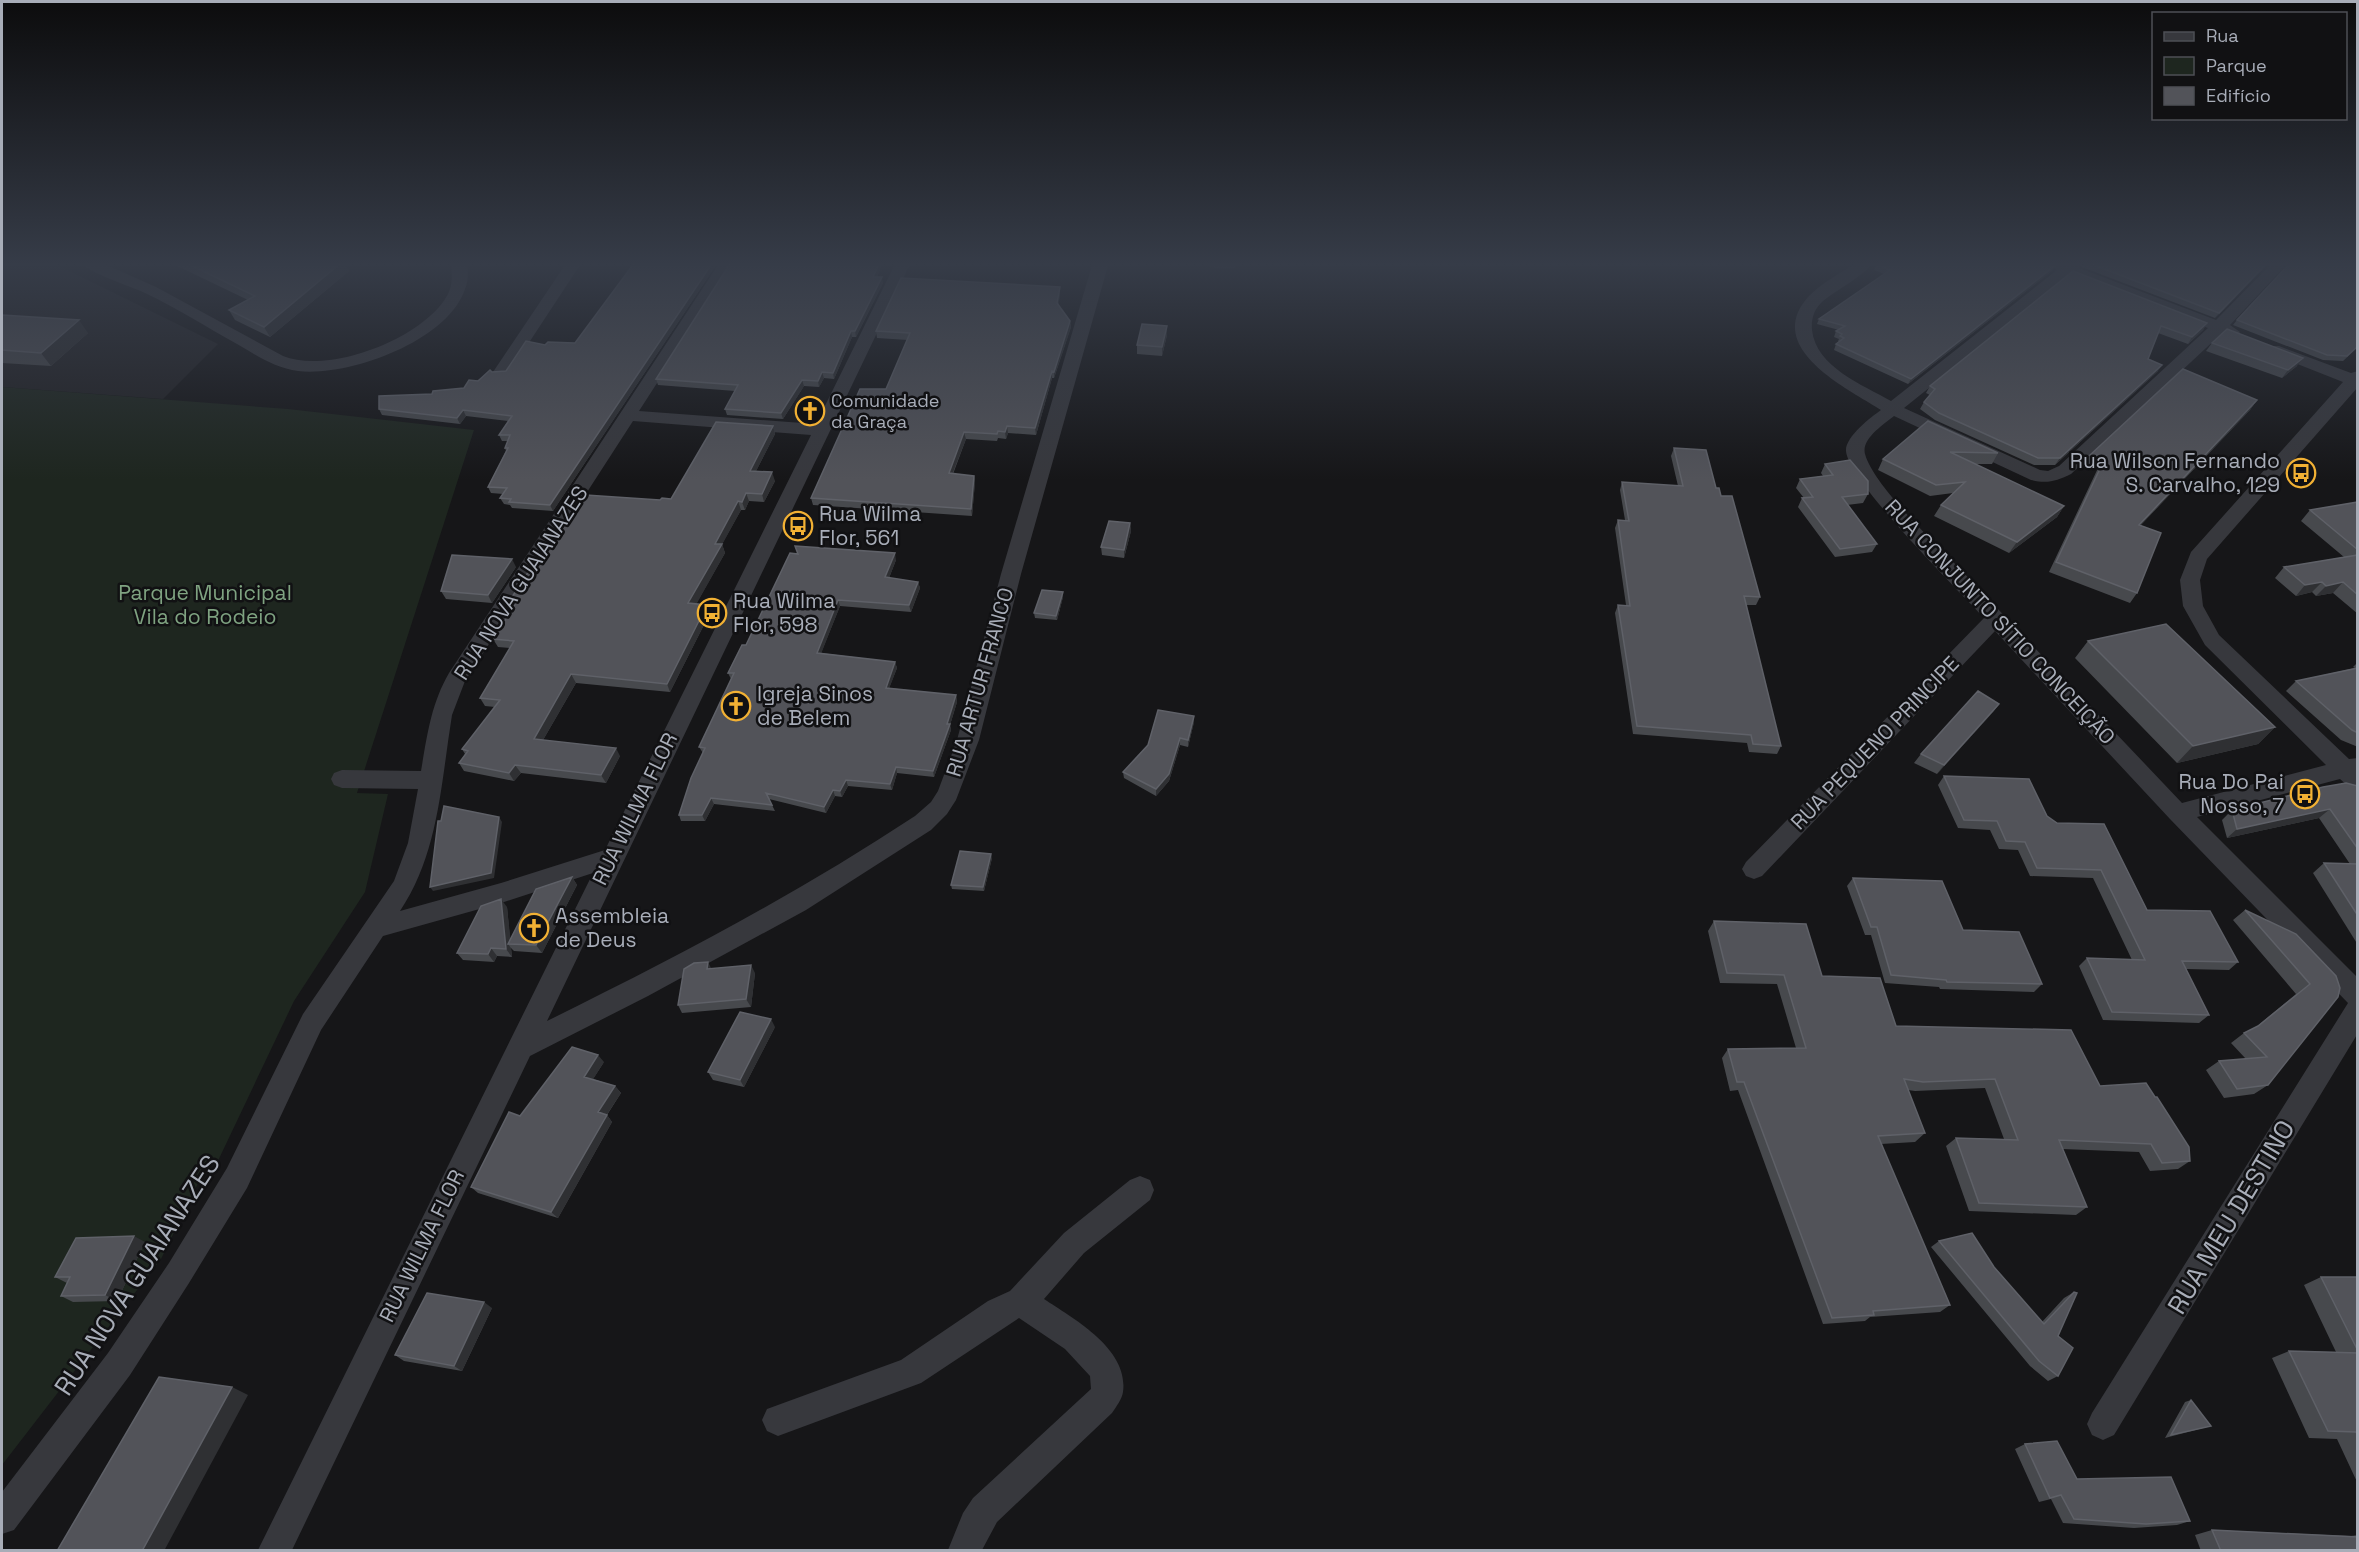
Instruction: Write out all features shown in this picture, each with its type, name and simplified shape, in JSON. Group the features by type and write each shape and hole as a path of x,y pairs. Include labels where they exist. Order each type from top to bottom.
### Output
{"street":[{"path":"232,334 272,357 294,366 310,368 372,354 412,334"},
{"path":"501,372 526,334"},
{"name":"RUA NOVA GUAIANAZES","path":"2,1518 119,1364 179,1273 237,1178 312,1022 404,885 420,843 441,715 456,678 682,334"},
{"name":"RUA WILMA FLOR","path":"275,1551 868,334"},
{"name":"RUA ARTUR FRANCO","path":"519,1047 639,988 797,903 878,854 923,823 939,808 948,794 968,740 1011,574 1080,334"},
{"path":"1804,334 1805,340 1816,359 1837,376 1892,409 2037,476 2050,477 2065,470 2211,334"},
{"name":"RUA CONJUNTO SÍTIO CONCEIÇÃO","path":"1981,334 1870,427 1857,444 1855,452 1857,459 1869,481 2178,813 2358,996"},
{"path":"2238,334 2355,378 2198,557 2190,580 2193,606 2212,640 2353,772"},
{"path":"630,416 820,430"},
{"name":"RUA PEQUENO PRINCIPE","path":"1754,869 1996,618"},
{"path":"2178,813 2353,772"},
{"path":"342,779 431,780"},
{"path":"375,928 501,893 612,857"},
{"name":"RUA MEU DESTINO","path":"2103,1424 2358,1009"},
{"path":"778,1420 910,1372 999,1312 1021,1302 1074,1243 1140,1190"},
{"path":"965,1551 975,1525 986,1510 1101,1402 1107,1392 1108,1382 1105,1369 1076,1338 1021,1302"}],"shaded area":[{"path":"2,334 199,334 218,344 163,399 2,387"}],"green space":[{"name":"Parque Municipal Vila do Rodeio","path":"2,387 288,409 474,430 357,793 388,794 365,892 294,1001 216,1165 207,1165 161,1259 2,1465"}],"building":[{"path":"2,334 62,334 41,353 2,350"},
{"path":"581,334 664,334 550,505 509,502 511,499 500,498 507,488 488,487 508,448 505,448 510,435 499,435 512,416 463,410 457,418 379,409 379,396 432,394 433,391 464,388 469,380 478,381 490,370 492,372 506,371 526,341 545,345 548,342 575,343"},
{"path":"685,334 850,334 833,373 822,372 818,381 802,380 781,413 725,409 738,385 656,379"},
{"path":"909,334 1066,334 1035,428 1007,426 1005,432 998,431 997,434 964,432 949,473 974,476 971,509 811,498 860,389 886,389"},
{"path":"1140,334 1165,334 1162,347 1137,345"},
{"path":"1968,334 1911,379 1836,344 1844,338 1840,336"},
{"path":"1994,334 2158,334 2148,359 2162,365 2060,458 2038,458 1939,413 1924,402 1935,389 1930,386"},
{"path":"2221,334 2241,334 2303,358 2288,370 2212,343"},
{"path":"2274,334 2358,334 2358,346 2347,356 2327,355"},
{"path":"2183,369 2257,400 2139,525 2161,533 2137,593 2056,562 2106,456 2090,455"},
{"path":"1928,421 1998,453 1950,452 2064,506 2017,542 1941,505 1965,482 1936,485 1883,459"},
{"path":"716,422 773,426 750,471 772,472 762,494 746,493 742,502 738,501 715,544 722,544 688,603 707,605 667,684 571,674 534,739 616,748 601,775 515,765 509,773 459,763 468,751 462,749 500,700 480,698 514,641 493,639 519,597 512,597 536,560 541,560 586,495 671,499"},
{"path":"1674,448 1706,450 1716,488 1719,488 1721,496 1732,496 1760,597 1744,596 1781,746 1753,744 1751,735 1637,726 1618,605 1630,606 1618,520 1629,521 1622,482 1683,486"},
{"path":"1850,460 1868,481 1868,494 1842,497 1877,544 1840,549 1802,498 1813,497 1800,479 1833,475 1825,464"},
{"path":"2358,502 2358,550 2310,510"},
{"path":"1109,521 1130,523 1124,550 1101,547"},
{"path":"795,546 895,553 885,577 918,582 909,605 838,600 817,653 895,662 886,688 956,695 947,724 950,724 933,771 896,767 890,784 846,780 840,791 833,790 824,807 766,793 772,805 711,798 702,815 679,815 691,778 705,748 699,747 734,673 728,673 742,645 746,645 790,553 798,554"},
{"path":"452,555 512,559 488,595 441,591"},
{"path":"2358,555 2358,595 2343,582 2326,586 2322,582 2305,585 2284,567"},
{"path":"1042,590 1063,592 1056,616 1034,613"},
{"path":"2166,624 2275,727 2193,746 2088,641"},
{"path":"2358,668 2358,733 2296,681"},
{"path":"1978,691 1999,704 1944,765 1921,754"},
{"path":"1158,710 1194,716 1188,740 1180,738 1169,774 1156,789 1123,772 1148,745"},
{"path":"1944,776 2029,779 2047,816 2057,823 2104,824 2147,910 2210,911 2238,962 2182,961 2209,1015 2112,1012 2087,958 2145,960 2101,870 2037,868 2025,842 2006,841 1997,821 1964,820"},
{"path":"2346,783 2358,786 2358,849 2330,809 2237,829 2232,810"},
{"path":"444,806 499,817 491,873 430,887 438,821 441,821"},
{"path":"960,851 991,854 983,887 951,885"},
{"path":"2324,863 2358,864 2358,916"},
{"path":"572,877 536,945 508,944 536,889"},
{"path":"1853,878 1942,881 1963,930 2019,932 2042,984 1947,982 1946,980 1891,975 1877,927 1871,927"},
{"path":"501,899 506,949 491,948 488,954 457,953 481,906"},
{"path":"2245,910 2296,934 2336,976 2340,988 2338,997 2268,1085 2237,1089 2219,1061 2267,1057 2244,1033 2258,1026 2310,984"},
{"path":"1714,921 1806,924 1822,976 1880,978 1896,1026 2071,1030 2100,1086 2146,1083 2189,1147 2190,1161 2162,1163 2151,1144 2059,1140 2087,1207 1979,1203 1956,1138 2018,1140 1995,1079 1923,1082 1904,1079 1925,1133 1878,1136 1950,1305 1873,1311 1874,1315 1832,1318 1744,1082 1737,1082 1728,1049 1806,1048 1784,975 1727,973"},
{"path":"708,962 707,969 751,965 746,999 678,1005 684,969 694,963"},
{"path":"740,1012 771,1019 740,1080 708,1072"},
{"path":"572,1047 598,1055 584,1077 615,1086 598,1112 607,1115 551,1212 471,1187 509,1112 520,1116"},
{"path":"1972,1233 1994,1267 2044,1324 2074,1292 2077,1293 2058,1336 2073,1348 2058,1376 2039,1361 1939,1241"},
{"path":"134,1236 105,1295 61,1296 70,1277 55,1277 76,1238"},
{"path":"2321,1277 2358,1277 2358,1351"},
{"path":"427,1293 484,1302 454,1366 395,1355"},
{"path":"2289,1351 2358,1353 2358,1436 2356,1432 2328,1431"},
{"path":"159,1377 232,1387 142,1551 57,1551"},
{"path":"2191,1400 2211,1426 2171,1435"},
{"path":"2057,1441 2077,1479 2171,1477 2190,1521 2146,1524 2074,1519 2061,1495 2050,1498 2025,1444"},
{"path":"2212,1530 2358,1537 2358,1551 2221,1551"}],"place":[{"name":"Comunidade da Graça","path":"810,411"},
{"name":"Rua Wilson Fernando S. Carvalho, 129","path":"2301,473"},
{"name":"Rua Wilma Flor, 561","path":"798,526"},
{"name":"Rua Wilma Flor, 598","path":"712,613"},
{"name":"Igreja Sinos de Belem","path":"736,706"},
{"name":"Rua Do Pai Nosso, 7","path":"2305,794"},
{"name":"Assembleia de Deus","path":"534,928"}]}
